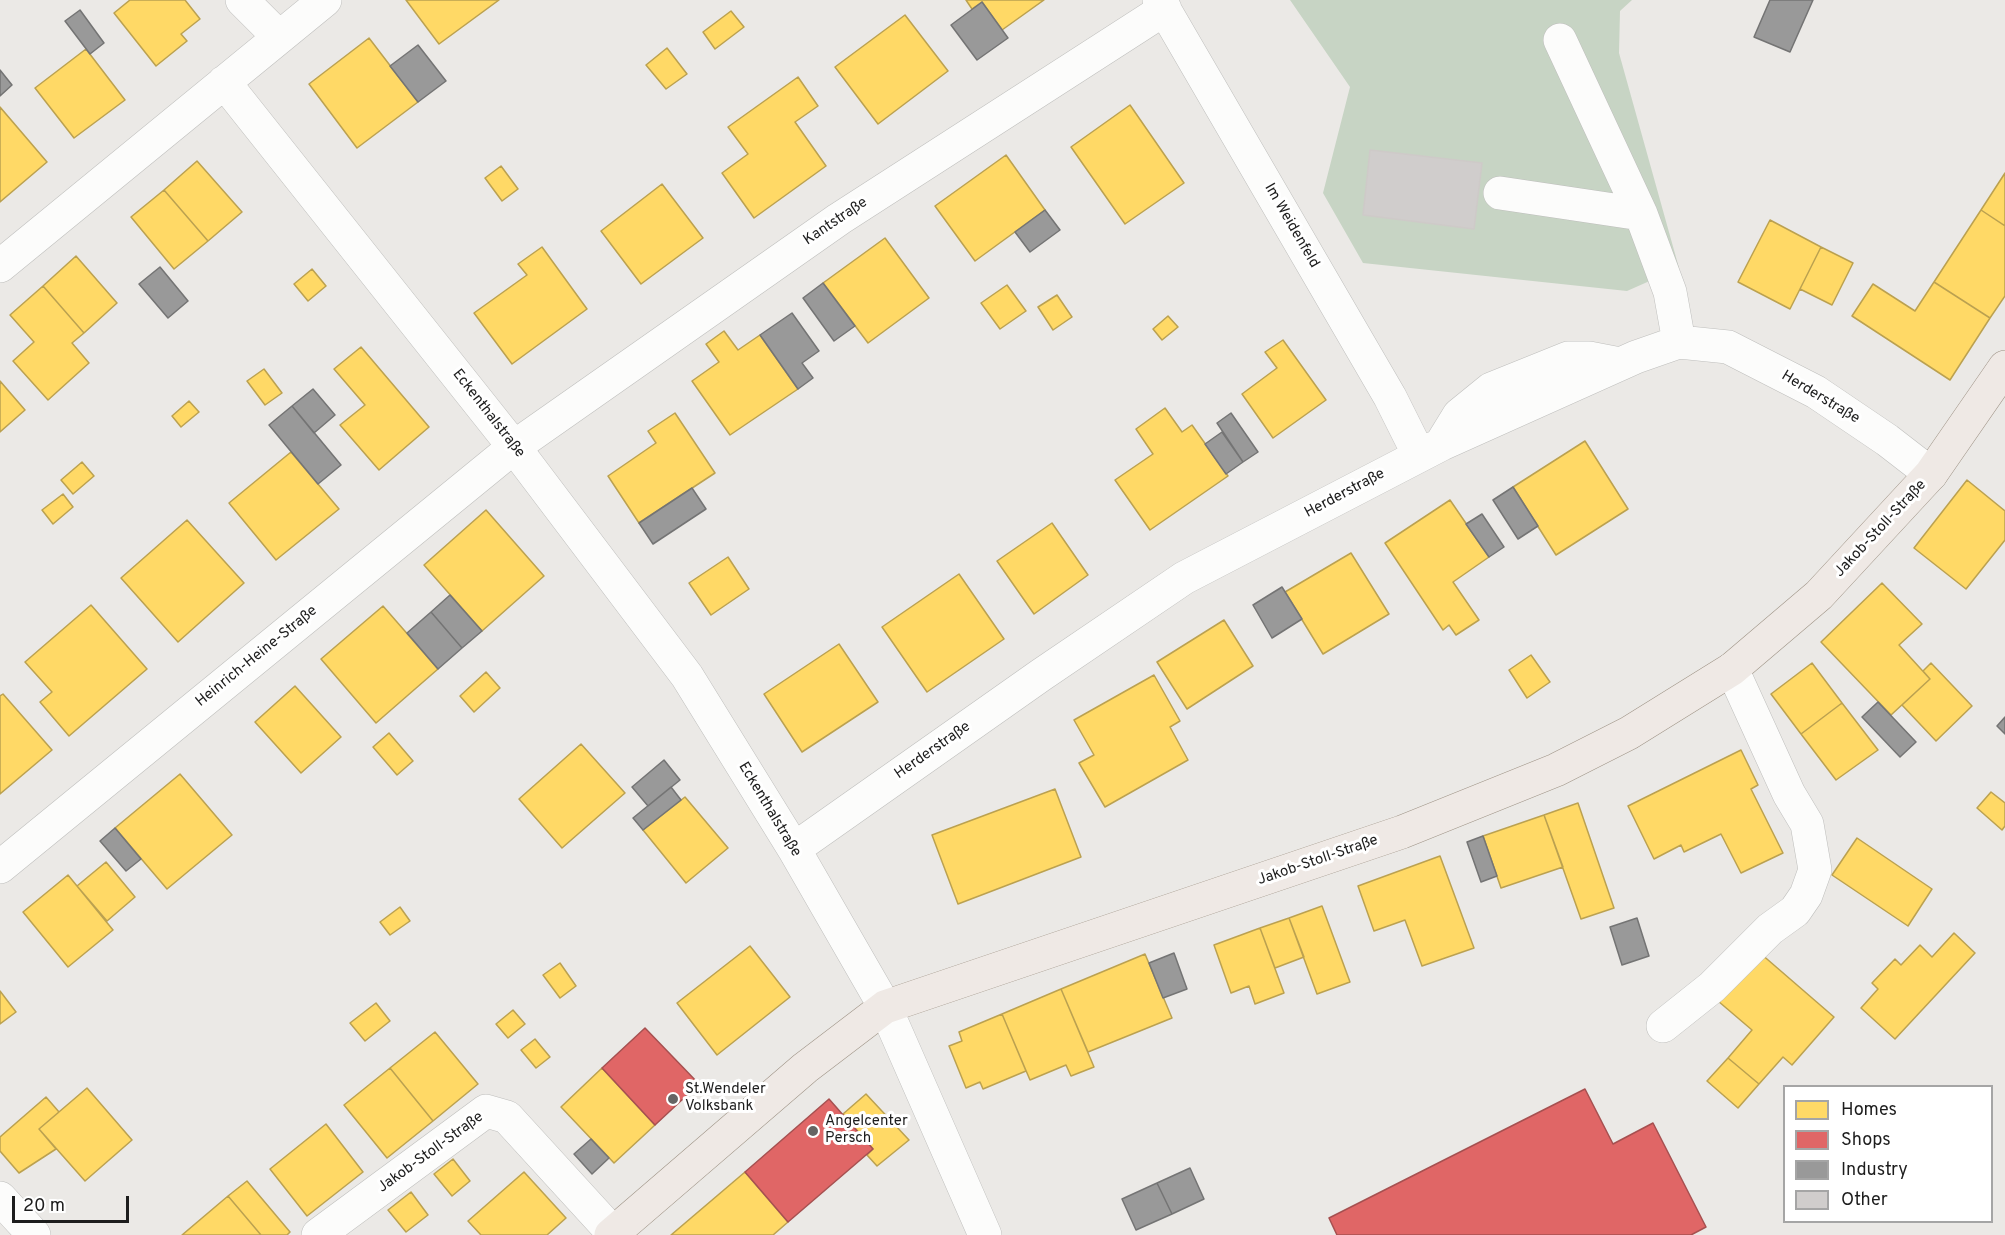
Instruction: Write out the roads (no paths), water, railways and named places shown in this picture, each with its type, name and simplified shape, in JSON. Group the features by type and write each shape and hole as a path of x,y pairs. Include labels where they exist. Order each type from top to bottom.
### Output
{"main road":[{"name":"Jakob-Stoll-Straße","path":"612,1234 805,1068 885,1007 1402,832 1556,770 1629,733 1732,669 1819,595 1931,474 2005,367"}],"street":[{"path":"242,0 278,36"},
{"path":"0,266 278,36 325,0"},
{"name":"Kantstraße","path":"514,447 839,219 1162,5"},
{"name":"Im Weidenfeld","path":"1162,5 1390,397 1430,449"},
{"path":"1560,40 1641,214 1670,292 1679,342"},
{"name":"Eckenthalstraße","path":"224,82 514,447 687,676 794,849 885,1007"},
{"path":"1500,193 1641,214"},
{"name":"Herderstraße","path":"794,849 1041,675 1184,578 1430,449 1620,364 1679,342 1728,347 1816,392 1887,440 1931,474"},
{"name":"Heinrich-Heine-Straße","path":"0,867 514,447"},
{"path":"1664,1026 1712,987 1770,929 1795,911 1806,895 1815,870 1807,824 1789,794 1732,669"},
{"path":"885,1007 985,1235"},
{"name":"Jakob-Stoll-Straße","path":"318,1235 486,1111 507,1117 612,1234"},
{"path":"0,1198 34,1235"}],"place":[{"name":"St.Wendeler Volksbank","path":"673,1099"},
{"name":"Angelcenter Persch","path":"813,1131"}]}
